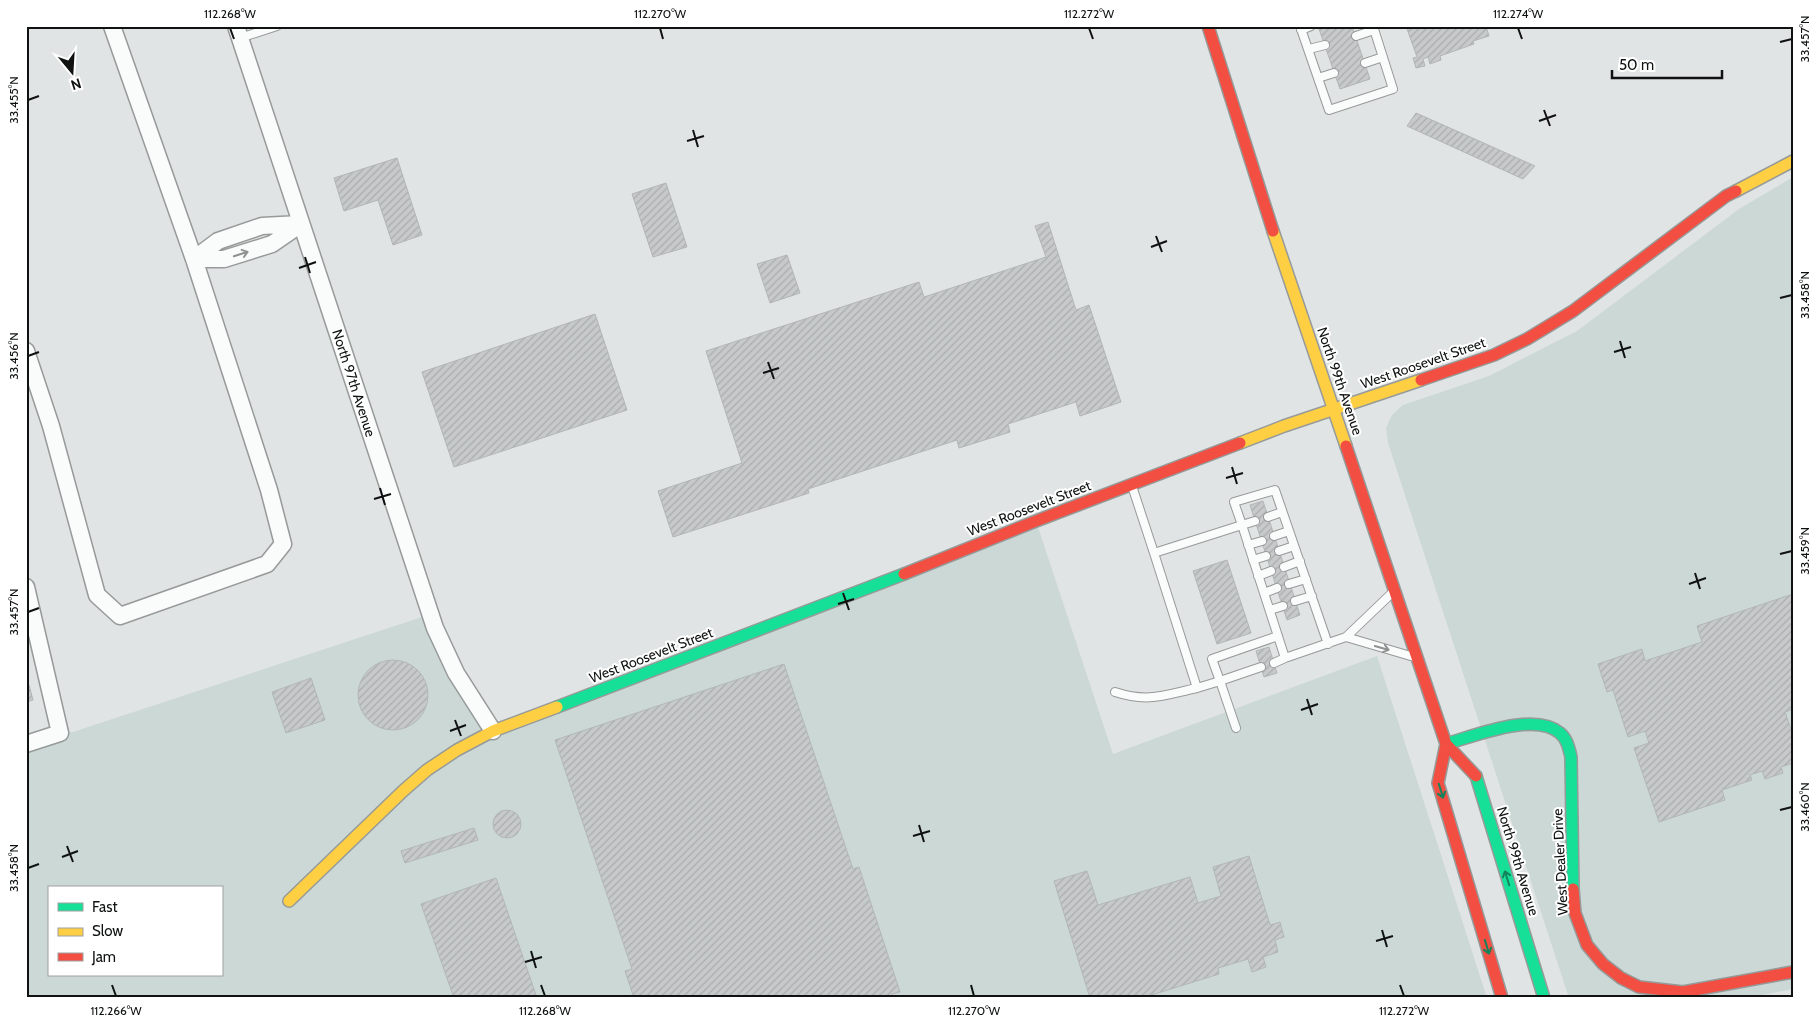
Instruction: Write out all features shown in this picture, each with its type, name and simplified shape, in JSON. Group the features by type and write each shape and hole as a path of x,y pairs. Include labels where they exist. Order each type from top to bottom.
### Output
{"street":[{"path":"26,351 51,426 97,596 120,616 267,564 284,544 269,490 194,259 112,26"},
{"name":"North 99th Avenue","path":"1208,26 1267,212 1446,744 1476,775 1544,998"},
{"name":"North 97th Avenue","path":"238,32 435,628 456,673 493,730"},
{"name":"West Roosevelt Street","path":"289,901 427,770 457,750 493,730 852,595 1284,426 1494,355 1527,339 1573,311 1726,196 1793,161"},
{"path":"194,259 224,259 272,244 301,224"},
{"path":"26,587 60,733 26,744"},
{"name":"West Dealer Drive","path":"1446,744 1527,724 1542,725 1562,734 1568,745 1571,757 1575,913 1587,945 1603,964 1621,978 1639,987 1683,992 1793,972"},
{"path":"1446,744 1438,783 1502,998"}],"lane":[{"path":"238,32 277,26"},
{"path":"1312,26 1300,28 1329,110 1393,88 1373,28 1356,36"},
{"path":"1309,49 1325,45"},
{"path":"1365,63 1383,57"},
{"path":"1318,78 1334,72"},
{"path":"1132,484 1197,688"},
{"path":"1285,658 1234,502 1275,490 1328,644"},
{"path":"1268,517 1282,512"},
{"path":"1154,553 1255,521"},
{"path":"1274,536 1289,531"},
{"path":"1248,545 1262,540"},
{"path":"1279,552 1294,546"},
{"path":"1253,560 1266,556"},
{"path":"1284,567 1300,561"},
{"path":"1258,576 1271,571"},
{"path":"1290,584 1306,579"},
{"path":"1264,593 1277,588"},
{"path":"1274,662 1346,637 1394,590"},
{"path":"1295,601 1312,596"},
{"path":"1270,610 1282,606"},
{"path":"1236,728 1212,659 1278,636"},
{"path":"1346,637 1417,658"},
{"path":"1115,692 1133,698 1153,698 1197,688 1261,667"}],"shaded area":[{"path":"1793,177 1793,989 1747,998 1569,998 1388,443 1386,428 1392,415 1403,405 1489,376 1577,331 1739,209"},
{"path":"1036,521 1113,754 1377,656 1487,998 26,998 26,744 60,733 73,732 419,618 430,612 493,730"}],"building":[{"path":"1318,26 1352,26 1370,79 1340,89"},
{"path":"1406,26 1486,26 1489,36 1473,41 1474,44 1440,56 1441,60 1430,64 1428,57 1423,59 1425,66 1416,68 1413,58 1417,57"},
{"path":"1416,113 1535,166 1523,179 1407,126"},
{"path":"397,158 422,235 393,245 378,200 344,211 334,178"},
{"path":"666,183 687,247 653,257 632,194"},
{"path":"1048,222 1076,310 1089,305 1121,402 1080,416 1076,402 1008,424 1010,432 959,448 957,440 808,489 809,493 673,537 658,491 742,463 706,351 919,282 924,297 1046,257 1035,226"},
{"path":"787,255 800,293 770,303 757,264"},
{"path":"595,314 627,410 454,467 422,372"},
{"path":"1263,501 1300,615 1287,620 1250,505"},
{"path":"1227,560 1251,633 1217,644 1193,571"},
{"path":"1793,594 1793,709 1785,712 1793,735 1793,763 1781,767 1783,773 1765,779 1762,771 1750,775 1752,780 1722,790 1725,800 1659,822 1634,748 1649,743 1645,731 1628,737 1613,690 1607,692 1598,664 1642,649 1645,661 1702,642 1697,626"},
{"path":"1269,647 1277,673 1264,677 1256,651"},
{"path":"393,660 406,663 418,670 425,682 428,695 425,708 418,720 406,727 393,730 380,727 368,720 361,708 358,695 361,682 368,670 380,663"},
{"path":"784,664 853,869 859,867 900,992 892,994 894,998 634,998 625,971 632,969 555,740"},
{"path":"311,678 325,720 286,733 272,692"},
{"path":"29,685 33,700 26,702 26,686"},
{"path":"507,810 517,814 521,824 517,834 507,838 497,834 493,824 497,814"},
{"path":"474,828 478,840 405,863 401,851"},
{"path":"1249,856 1270,925 1280,922 1284,937 1275,940 1278,952 1263,957 1266,967 1252,972 1248,959 1218,968 1219,974 1142,998 1090,998 1054,881 1087,871 1098,905 1190,877 1198,903 1221,896 1213,867"},
{"path":"496,878 537,998 454,998 421,904"}],"traffic: fast":[{"path":"557,707 904,574"},
{"path":"1446,744 1488,731 1520,725 1536,724 1549,727 1562,735 1571,757 1573,889"},
{"path":"1476,776 1544,998"}],"traffic: slow":[{"path":"1736,191 1793,161"},
{"path":"1273,231 1346,446"},
{"path":"1240,443 1284,426 1421,380"},
{"path":"289,901 427,770 457,750 493,731 557,707"}],"traffic: jam":[{"path":"1208,26 1273,231"},
{"path":"1421,380 1494,355 1527,339 1573,311 1726,196 1736,191"},
{"path":"904,574 1240,443"},
{"path":"1346,446 1446,744 1476,776"},
{"path":"1446,744 1438,783 1502,998"},
{"path":"1573,889 1575,913 1587,945 1603,964 1621,978 1639,987 1683,992 1793,972"}]}
